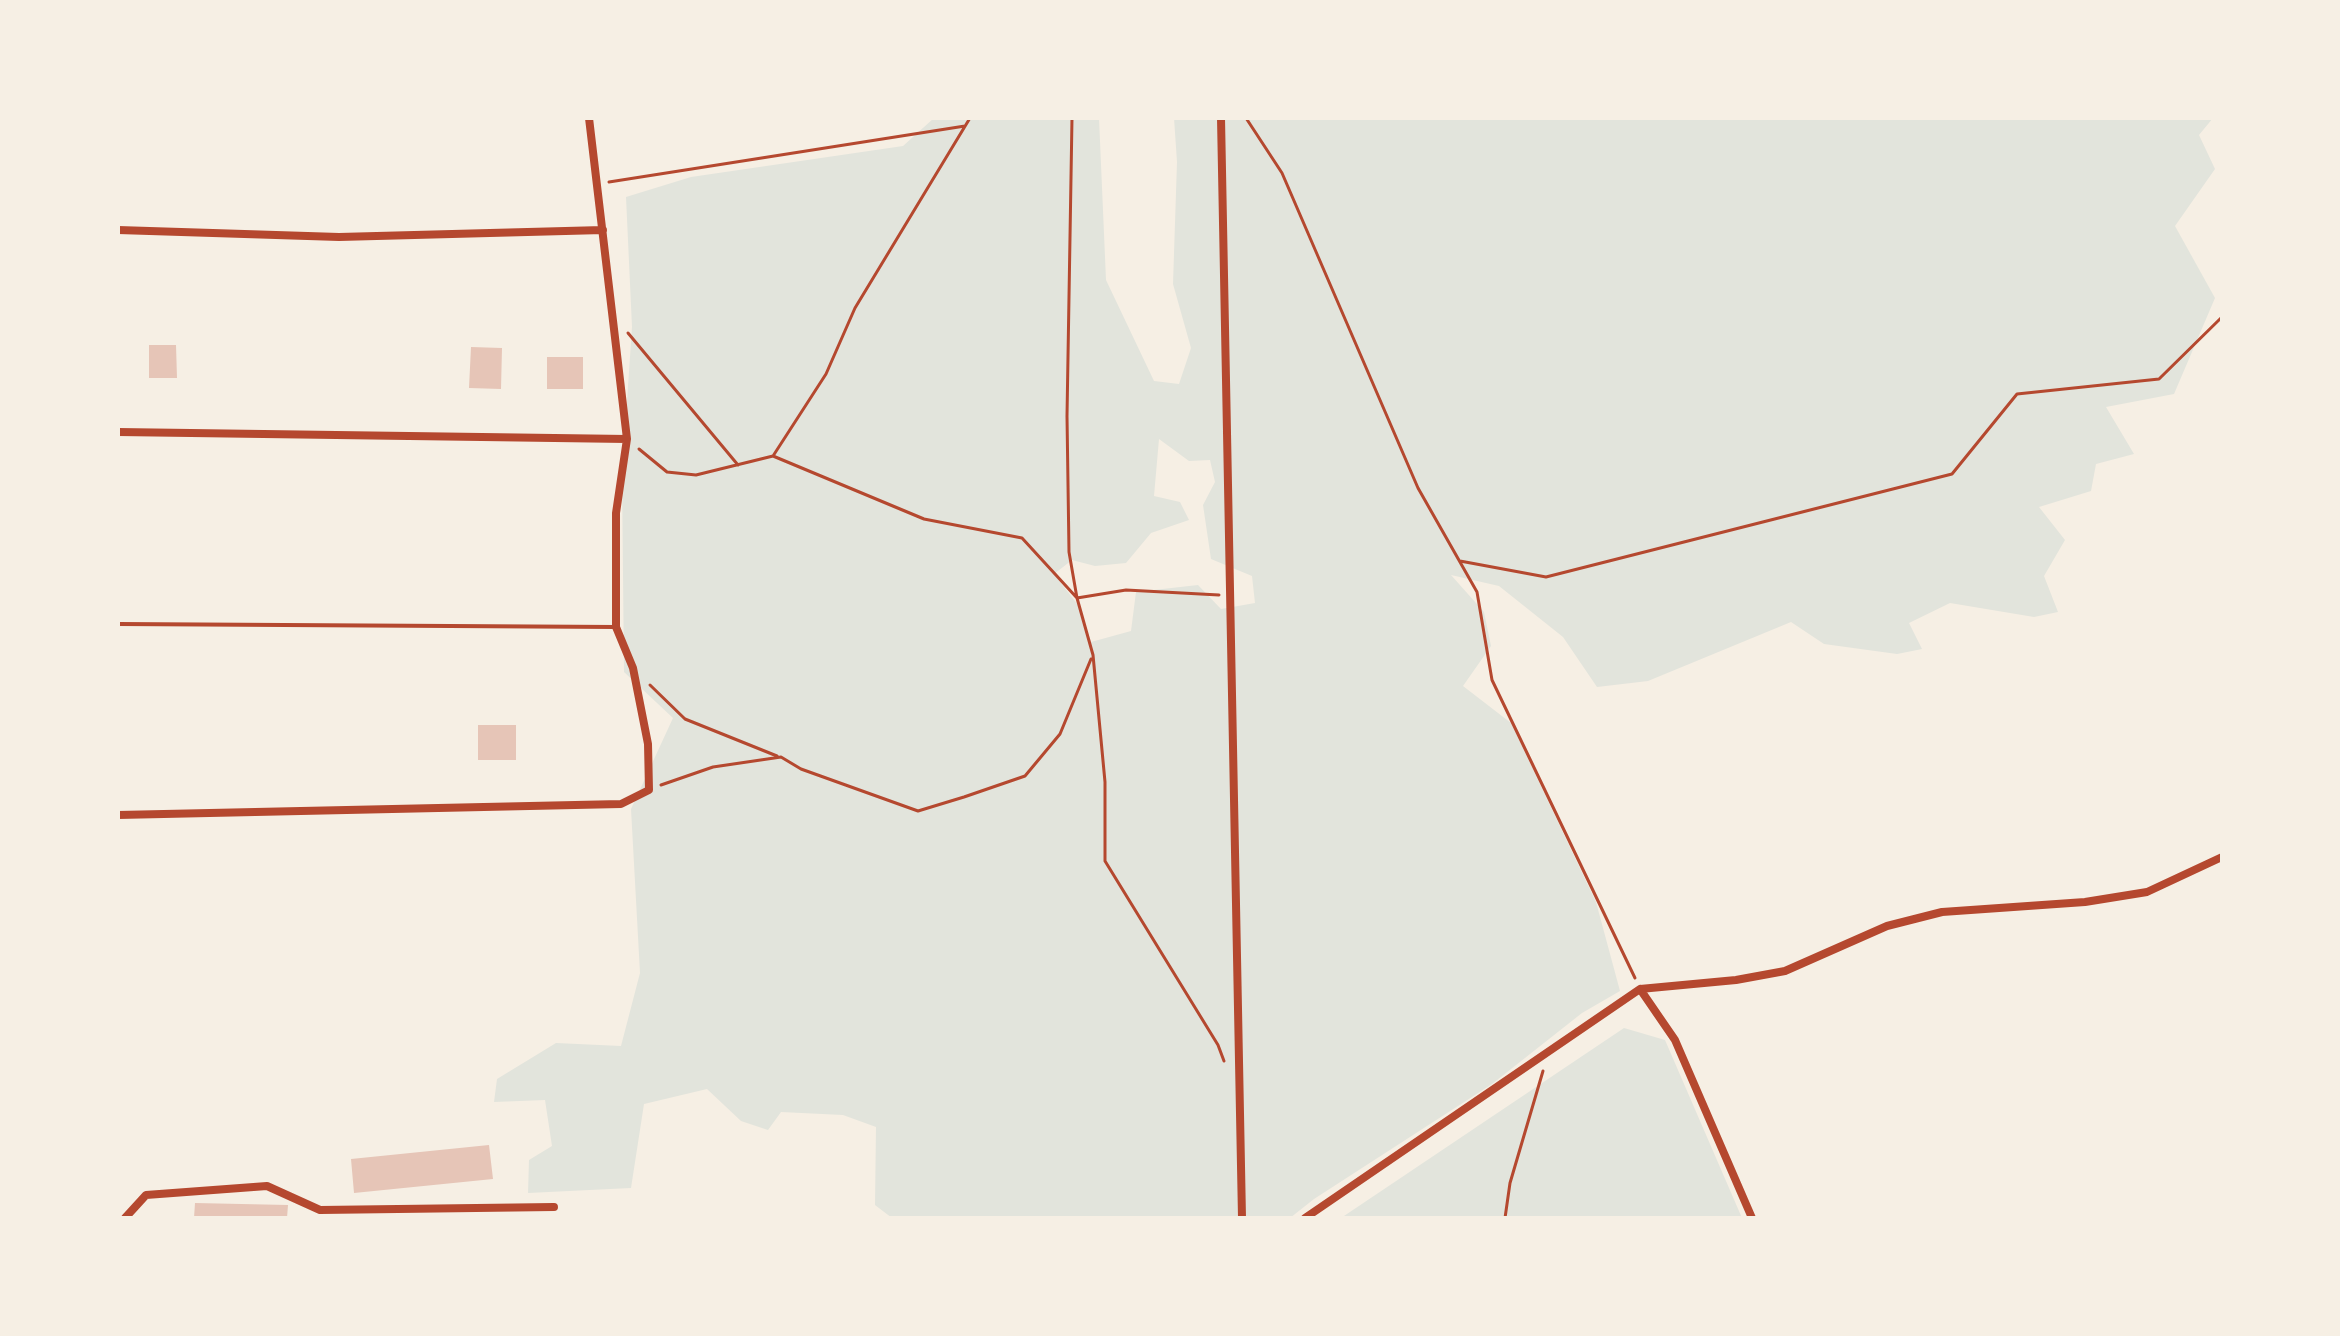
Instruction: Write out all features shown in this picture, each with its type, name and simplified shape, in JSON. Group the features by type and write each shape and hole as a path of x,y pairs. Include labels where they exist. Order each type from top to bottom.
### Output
{"street":[{"path":"118,815 621,804 649,790 648,744 633,668 616,627 616,513 627,439 589,118"},
{"path":"1221,118 1233,596 1242,1218"},
{"path":"118,230 339,237 603,230"},
{"path":"118,432 627,439"},
{"path":"1305,1218 1640,989 1736,980 1785,971 1887,926 1942,912 2085,902 2147,892 2222,857"},
{"path":"1640,989 1675,1040 1752,1218"},
{"path":"125,1218 146,1195 267,1186 320,1210 554,1207"}],"lane":[{"path":"118,624 616,627"}],"path":[{"path":"773,456 826,374 855,308 970,118"},
{"path":"1072,118 1067,416 1069,552 1077,598 1093,655 1105,782 1105,861 1218,1045"},
{"path":"1246,118 1282,173 1418,488 1477,592 1492,680 1640,989"},
{"path":"598,184 966,126"},
{"path":"613,315 738,465"},
{"path":"1460,561 1546,577 1952,474 2017,394 2159,379 2222,317"},
{"path":"627,439 667,472 696,475 773,456 924,519 1022,538 1077,598"},
{"path":"1077,598 1126,590 1233,596"},
{"path":"633,668 685,719 781,757 801,769 918,811 1025,776 1060,734 1093,655"},
{"path":"649,790 713,767 781,757"},
{"path":"1505,1218 1510,1183 1549,1052"}],"shaded area":[{"path":"934,118 1099,118 1106,280 1154,381 1179,384 1191,348 1173,284 1177,162 1174,118 2213,118 2199,135 2215,169 2175,226 2215,298 2174,394 2106,407 2134,454 2096,464 2091,491 2039,507 2065,540 2044,576 2058,612 2034,617 1950,603 1909,623 1922,649 1897,654 1824,644 1791,622 1648,681 1597,687 1563,637 1499,586 1451,575 1484,612 1491,646 1463,686 1511,723 1596,902 1620,991 1582,1013 1492,1084 1314,1199 1290,1218 892,1218 875,1205 876,1127 843,1115 781,1112 768,1130 741,1121 707,1089 644,1104 631,1188 528,1193 529,1160 552,1146 545,1100 494,1102 497,1079 556,1043 621,1046 640,973 631,809 673,718 624,672 622,476 632,327 626,197 691,177 903,146","holes":["1159,439 1189,461 1210,460 1215,482 1203,505 1211,559 1252,576 1255,603 1221,609 1198,585 1136,592 1131,631 1091,642 1078,605 1054,574 1072,560 1095,566 1126,563 1151,533 1189,520 1180,502 1154,496"]},
{"path":"1624,1028 1665,1040 1742,1218 1341,1218"}],"building":[{"path":"149,345 176,345 177,378 149,378"},
{"path":"471,347 502,348 501,389 469,388"},
{"path":"547,357 583,357 583,389 547,389"},
{"path":"478,725 516,725 516,760 478,760"},
{"path":"489,1145 493,1179 354,1193 351,1159"},
{"path":"195,1203 288,1205 287,1218 194,1218"}]}
